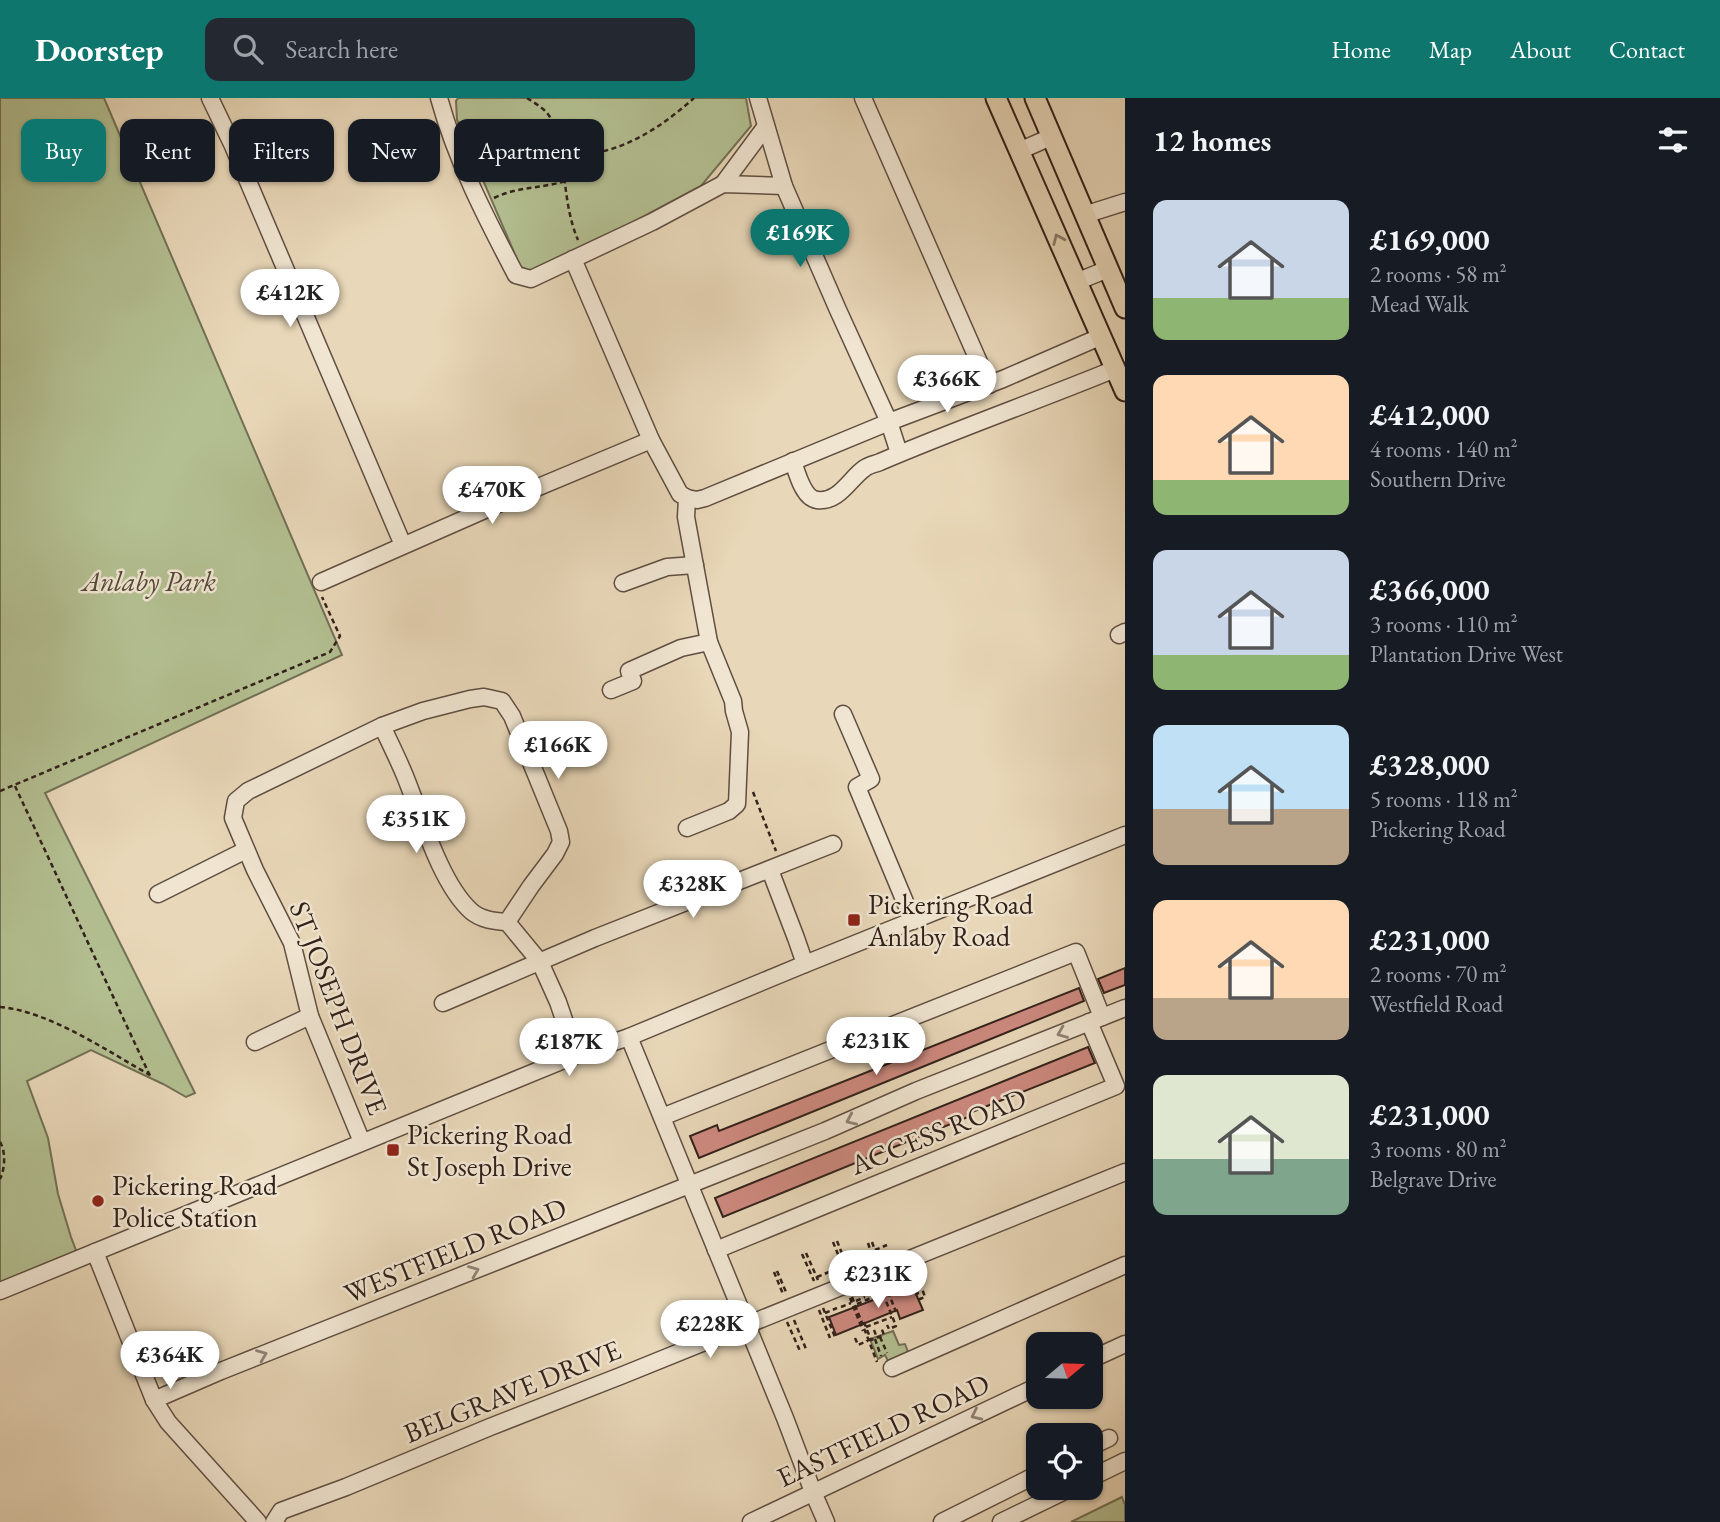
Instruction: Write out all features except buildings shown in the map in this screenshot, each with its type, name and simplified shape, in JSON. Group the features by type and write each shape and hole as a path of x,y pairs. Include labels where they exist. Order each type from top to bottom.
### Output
{"main road":[{"path":"996,98 1125,391"},
{"path":"1035,98 1125,308"}],"street":[{"path":"210,98 403,545"},
{"path":"439,98 468,177 516,275 531,279 652,222 723,184 766,126"},
{"path":"758,98 784,186 889,422 900,453"},
{"path":"863,98 989,384"},
{"path":"1019,151 1051,137"},
{"path":"723,184 784,186"},
{"path":"1084,215 1125,202"},
{"path":"573,259 651,440 680,494 697,500 1102,336"},
{"path":"1076,282 1108,269"},
{"path":"793,461 806,493 813,499 821,500 839,493 865,468 1115,369"},
{"path":"321,582 651,440"},
{"path":"687,498 686,517 709,642 733,701 740,732 737,804 729,811 687,828"},
{"path":"623,583 667,568 695,565"},
{"path":"611,690 633,681 629,671 681,649 709,642"},
{"path":"507,922 561,842 559,831 512,716 502,701 484,697 423,711 382,726 454,892 473,913 488,920 507,922 540,962 558,1002 576,1055"},
{"path":"843,714 871,779 857,787 913,921"},
{"name":"ST JOSEPH DRIVE","path":"362,1142 310,1016 292,943 233,818 236,801 248,790 382,726"},
{"path":"0,1291 576,1055 629,1037 1125,835"},
{"path":"443,1003 833,844"},
{"path":"158,894 246,850"},
{"path":"770,870 805,964"},
{"path":"662,1117 1076,952 1096,1020"},
{"name":"WESTFIELD ROAD","path":"154,1400 1125,1008"},
{"path":"255,1042 310,1016"},
{"name":"ACCESS ROAD","path":"716,1250 1116,1086 1096,1020"},
{"path":"629,1037 826,1522"},
{"name":"BELGRAVE DRIVE","path":"274,1522 281,1511 346,1488 490,1427 1125,1172"},
{"path":"95,1252 154,1400 168,1422 258,1522"},
{"path":"884,1360 1125,1265"},
{"path":"1103,1354 1125,1343"},
{"name":"EASTFIELD ROAD","path":"751,1522 1026,1392"},
{"path":"1103,1441 1109,1438"},
{"path":"1103,1472 1125,1461"},
{"path":"942,1522 1026,1480"},
{"path":"1001,1522 1046,1500"}],"path":[{"path":"527,98 541,107 551,119"},
{"path":"604,151 641,137 694,98"},
{"path":"491,200 520,188 562,182"},
{"path":"565,182 572,227 579,242"},
{"path":"0,791 330,652 340,636 316,584 321,582"},
{"path":"739,771 749,782 779,858 767,862 770,870"},
{"path":"0,1007 16,1008 54,1022 151,1077 14,785"},
{"path":"0,1142 3,1147 4,1172 0,1179"},
{"path":"835,1241 846,1261 847,1272 835,1241"},
{"path":"870,1242 876,1260"},
{"path":"862,1255 887,1245"},
{"path":"804,1253 817,1277 817,1284 804,1253"},
{"path":"846,1261 856,1257"},
{"path":"908,1268 920,1299 925,1297 913,1265"},
{"path":"817,1277 843,1267"},
{"path":"776,1271 786,1296"},
{"path":"880,1279 896,1326 889,1329 887,1325"},
{"path":"825,1312 884,1291 896,1284"},
{"path":"881,1327 884,1335 877,1338 871,1340 848,1291 884,1360"},
{"path":"872,1294 884,1291"},
{"path":"884,1291 896,1312"},
{"path":"853,1294 867,1341 858,1345 855,1338"},
{"path":"855,1302 865,1297"},
{"path":"819,1303 825,1312 833,1337 819,1303"},
{"path":"792,1313 806,1349"},
{"path":"785,1316 800,1351"},
{"path":"866,1327 892,1317"},
{"path":"874,1330 884,1360"}],"green space":[{"name":"Anlaby Park","path":"0,98 104,98 120,135 120,182 140,182 342,655 45,793 195,1093 186,1097 91,1050 27,1081 48,1138 58,1194 77,1253 0,1285"},
{"path":"458,98 746,98 751,126 701,186 532,273 520,266 484,182 604,182 604,119 457,119"},
{"path":"893,1331 899,1345 905,1344 908,1352 888,1361 885,1355 878,1359 870,1339"},
{"path":"1122,1497 1125,1522 1071,1522"}],"place":[{"name":"Pickering Road Anlaby Road","path":"854,920"},
{"name":"Pickering Road St Joseph Drive","path":"393,1150"},
{"name":"Pickering Road Police Station","path":"98,1201"}]}
